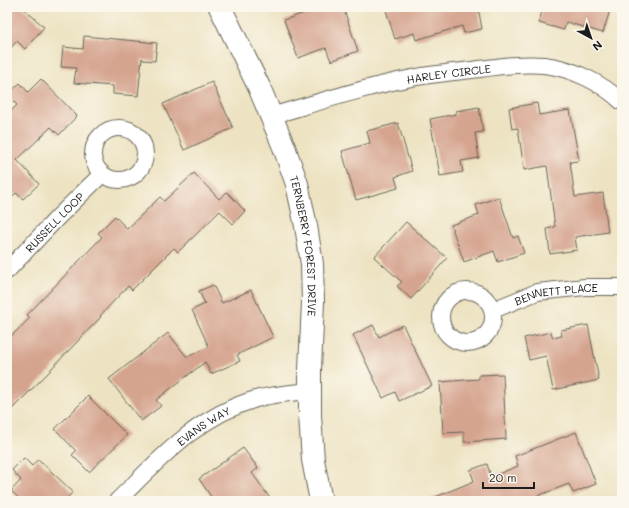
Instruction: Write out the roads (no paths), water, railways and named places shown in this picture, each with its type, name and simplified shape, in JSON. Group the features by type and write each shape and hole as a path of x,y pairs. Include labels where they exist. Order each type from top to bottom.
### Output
{"street":[{"name":"TERNBERRY FOREST DRIVE","path":"220,7 256,80 284,147 297,184 306,226 312,264 313,302 310,415 314,460 321,501"},
{"name":"HARLEY CIRCLE","path":"271,116 366,89 417,77 493,67 525,65 551,66 584,76 602,86 622,102"},
{"name":"RUSSELL LOOP","path":"7,271 59,216 102,174"},
{"name":"BENNETT PLACE","path":"493,310 537,292 585,287 622,287"},
{"name":"EVANS WAY","path":"117,501 182,438 203,424 228,410 255,399 280,394 310,391"}]}
